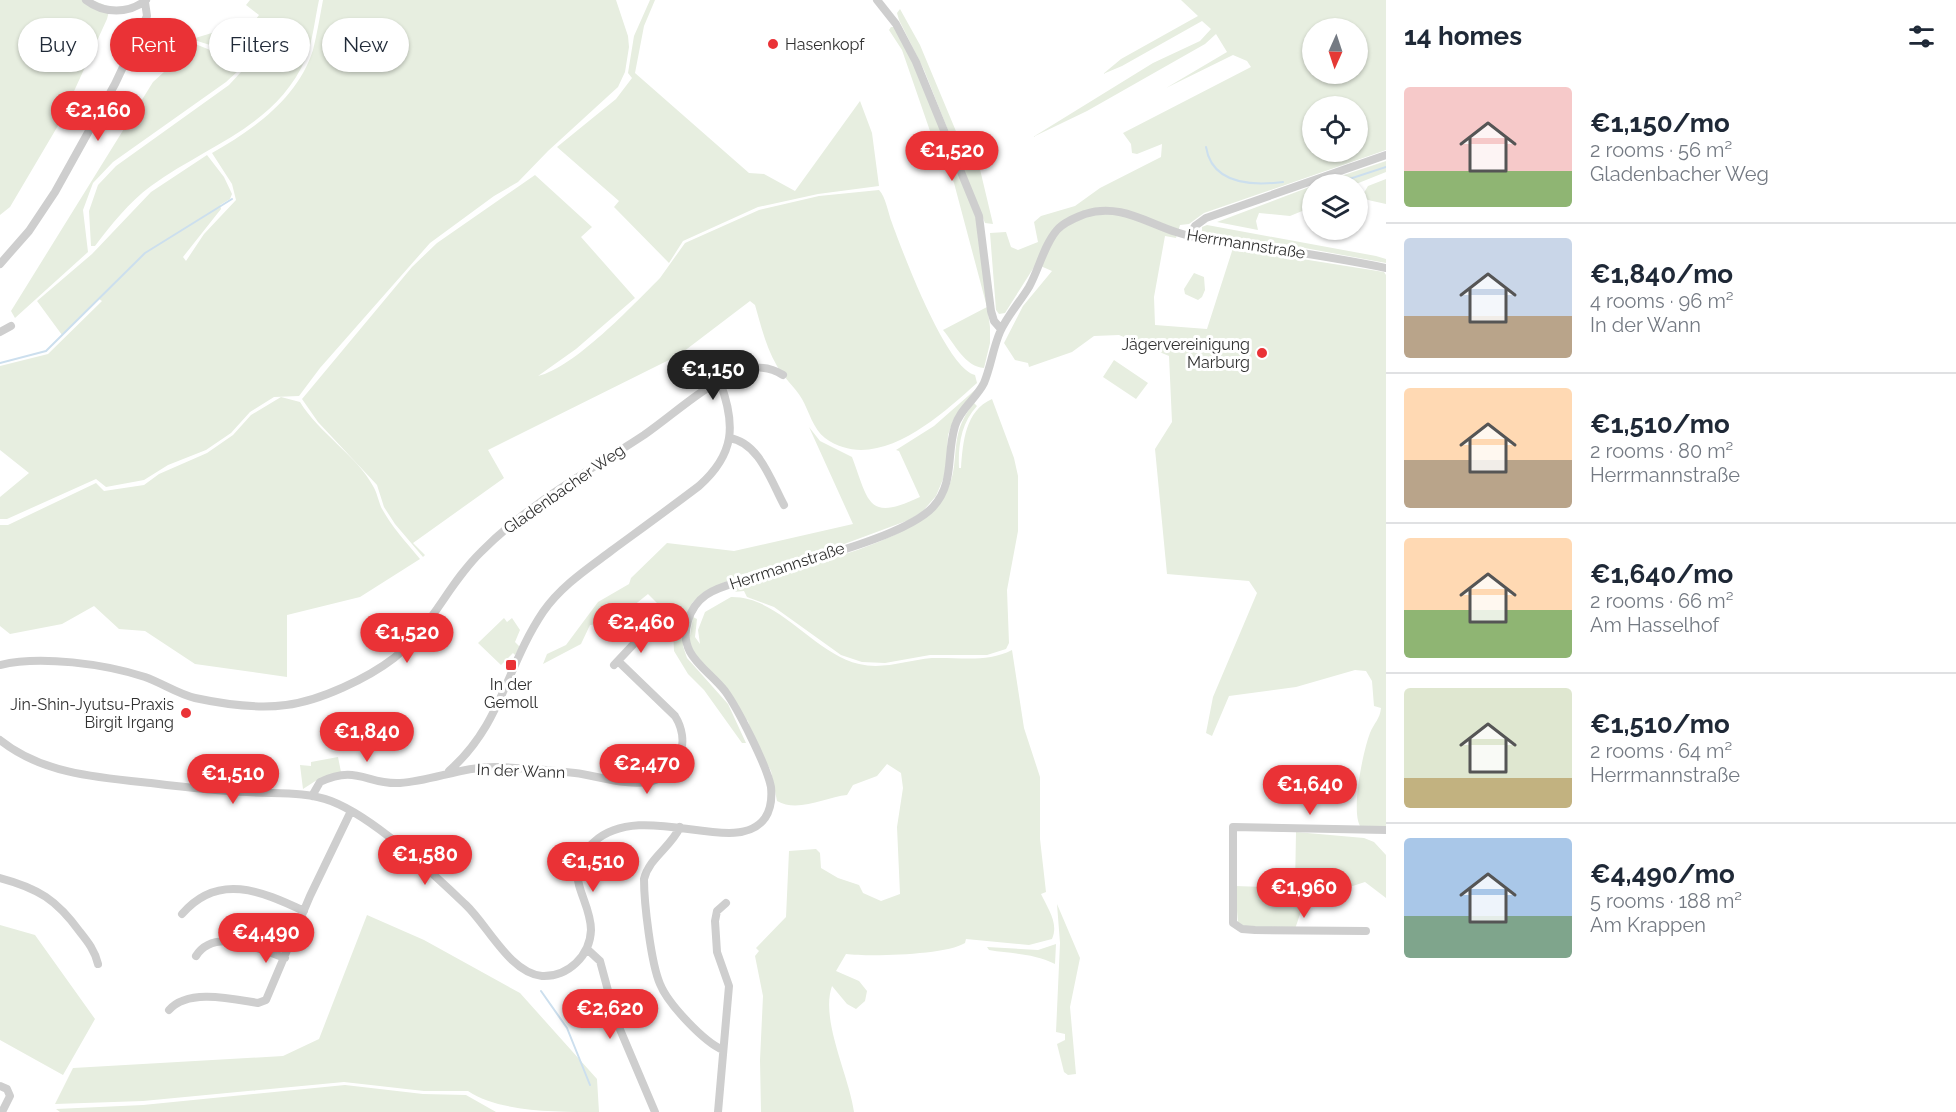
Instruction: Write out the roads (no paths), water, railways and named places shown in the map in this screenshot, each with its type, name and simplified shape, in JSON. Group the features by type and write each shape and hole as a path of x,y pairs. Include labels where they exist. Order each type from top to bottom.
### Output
{"street":[{"path":"0,264 29,231 55,192 110,94 147,15 146,1 119,11 98,7 86,0"},
{"path":"877,0 912,52 979,216 991,311 994,321 1001,329"},
{"path":"1189,236 1195,226 1206,218 1386,155"},
{"name":"Herrmannstraße","path":"587,949 591,926 579,893 577,876 586,849 606,832 625,826 653,824 717,832 743,832 765,818 772,798 767,774 732,703 688,650 686,631 695,605 719,588 826,555 910,523 927,512 945,489 950,471 956,422 981,388 1001,329 1030,285 1052,237 1058,230 1076,217 1099,210 1117,211 1138,216 1189,236 1386,268"},
{"path":"0,332 11,326"},
{"name":"Gladenbacher Weg","path":"0,665 33,661 107,669 145,678 195,698 272,706 302,702 375,671 420,633 471,563 502,532 544,499 720,382 751,368 769,368 783,375"},
{"path":"448,772 470,752 488,727 535,626 553,598 575,578 699,486 716,468 729,438 731,417 720,382"},
{"path":"729,438 741,441 752,449 784,505"},
{"name":"In der Wann","path":"312,796 320,782 339,775 356,774 400,783 448,772 497,767 643,782 666,775 675,767 682,753 681,727 675,716 616,663 645,632"},
{"path":"0,740 15,750 83,776 189,788 312,796 329,800 351,812 397,845 463,902 507,956 530,973 544,976 561,973 574,965 587,949 600,961 616,1020 655,1112"},
{"path":"169,1010 173,1005 201,998 258,1003 266,1000 304,911 351,812"},
{"path":"680,827 671,843 649,865 644,879 657,976 668,999 712,1046 723,1050"},
{"path":"1366,931 1264,931 1237,927 1233,923 1233,827 1386,830"},
{"path":"0,878 36,890 64,909 96,954 98,964"},
{"path":"182,914 201,896 228,889 260,892 304,911"},
{"path":"718,1112 729,986 717,952 715,921 717,911 726,903"},
{"path":"196,956 205,947 233,943 256,946 285,958"},
{"path":"0,1086 10,1096 2,1112"}],"waterway":[{"path":"1206,147 1216,169 1235,180 1258,183 1283,182"},
{"path":"1365,174 1386,167"},
{"path":"0,363 46,351 145,253 232,199"},
{"path":"541,991 567,1028 590,1085"}],"place":[{"name":"Hasenkopf","path":"773,44"},
{"name":"Jägervereinigung Marburg","path":"1262,353"},
{"name":"In der Gemoll","path":"511,665"},
{"name":"Jin-Shin-Jyutsu-Praxis Birgit Irgang","path":"186,713"}]}
